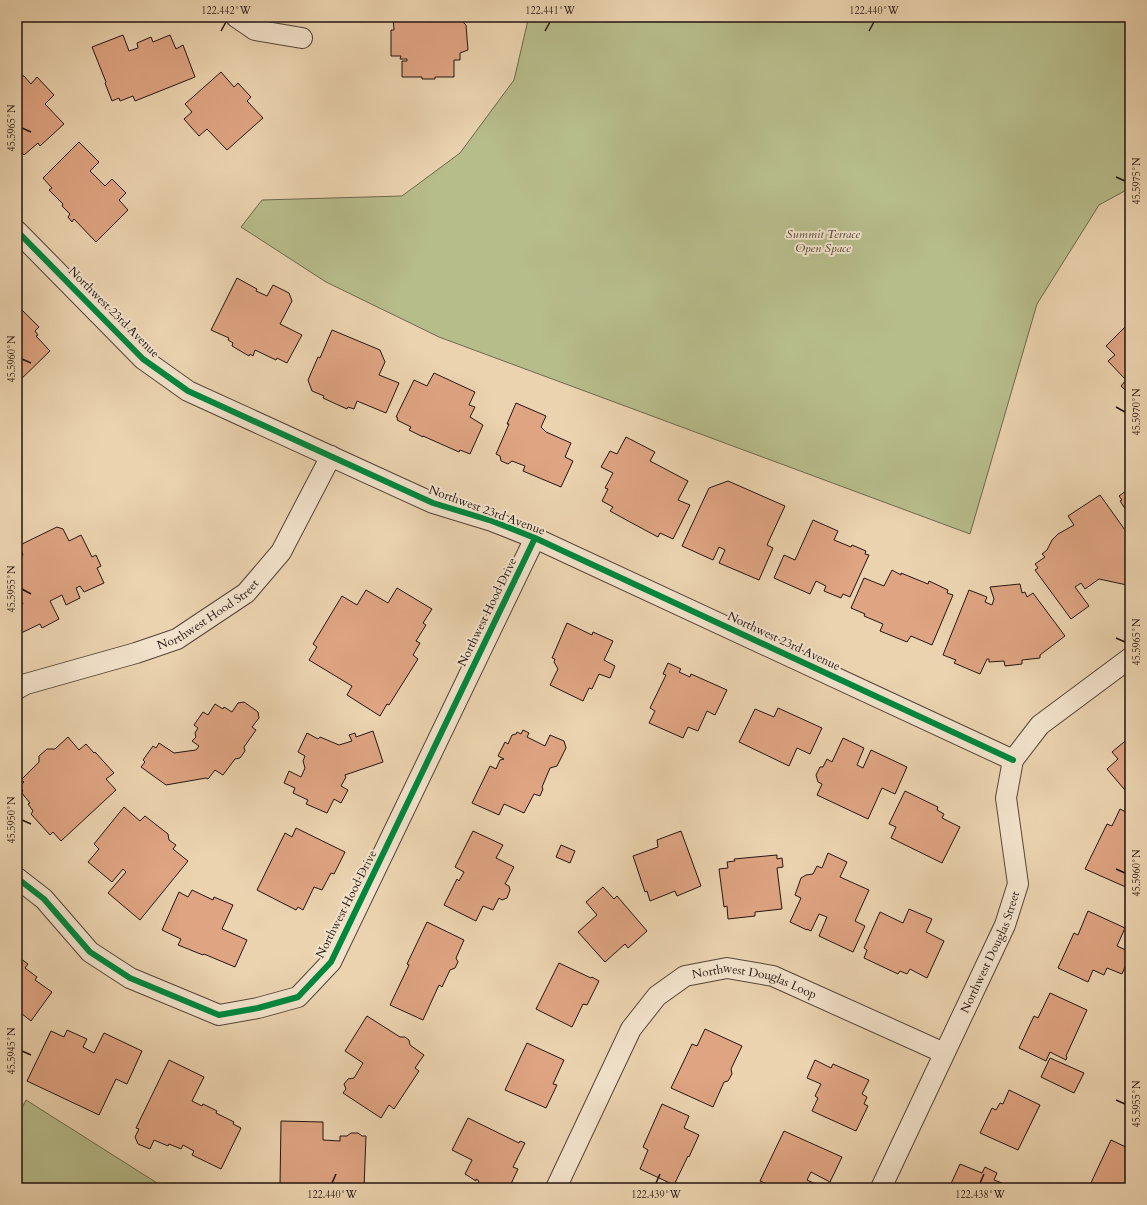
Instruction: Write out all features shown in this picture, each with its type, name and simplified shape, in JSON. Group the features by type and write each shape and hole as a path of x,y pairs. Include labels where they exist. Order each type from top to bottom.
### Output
{"street":[{"path":"236,17 255,30 302,38"},
{"name":"Northwest 23rd Avenue","path":"17,231 143,359 188,391 433,503 492,521 535,538 1013,760"},
{"name":"Northwest Hood Street","path":"17,689 26,684 136,653 177,639 214,616 246,593 281,552 331,456"},
{"name":"Northwest Hood Drive","path":"17,878 44,899 90,952 137,981 219,1015 258,1008 298,997 331,962 535,538"},
{"name":"Northwest Douglas Street","path":"881,1188 1005,925 1018,884 1006,798 1013,760 1040,725 1130,658"},
{"name":"Northwest Douglas Loop","path":"556,1188 631,1029 657,996 685,976 727,968 773,976 944,1053"}],"green space":[{"name":"Summit Terrace Open Space","path":"526,17 1130,17 1130,188 1099,205 1037,304 970,534 439,337 326,282 241,227 262,200 402,196 460,153 514,80 528,20"},
{"path":"26,1100 165,1188 17,1188 17,1118"}],"building":[{"path":"433,17 458,17 466,25 468,50 460,53 460,60 454,60 454,77 422,79 422,77 402,77 402,61 407,61 407,59 400,59 401,56 391,56 391,30 394,30 393,19 433,21"},
{"path":"123,35 129,51 138,48 137,43 151,37 153,42 170,35 176,49 183,45 195,77 135,101 133,96 120,101 119,98 112,101 92,47"},
{"path":"221,72 234,87 238,83 251,97 247,101 263,118 227,150 207,129 199,136 184,119 192,112 185,104"},
{"path":"17,75 24,76 31,84 37,77 54,95 45,104 64,124 40,146 38,143 24,155 17,147"},
{"path":"79,142 99,162 90,171 105,186 112,179 126,193 119,200 128,210 96,242 74,219 72,222 68,217 70,214 62,206 63,204 49,190 52,188 43,178"},
{"path":"237,278 257,289 256,291 267,296 273,285 289,293 292,301 280,324 302,335 287,363 277,358 276,360 255,350 253,356 250,354 249,356 232,346 233,343 228,340 229,338 211,330"},
{"path":"17,305 39,327 35,331 38,335 36,336 50,351 17,383"},
{"path":"1130,322 1130,395 1121,386 1126,380 1108,361 1115,355 1106,346"},
{"path":"332,330 380,350 385,362 379,375 399,383 386,413 357,401 354,409 348,407 347,409 312,391 308,380 318,357 320,358"},
{"path":"434,373 475,392 469,405 475,407 470,417 483,425 470,454 460,450 459,452 423,437 409,430 411,427 397,420 398,418 396,417 414,380 427,386"},
{"path":"516,403 546,416 541,427 546,432 571,443 565,457 573,461 561,487 523,471 525,466 512,461 508,464 501,461 500,456 496,454"},
{"path":"626,437 655,452 650,461 688,481 678,500 690,505 673,539 660,533 658,537 610,511 613,507 602,501 608,489 605,488 613,473 601,467 610,451 617,454"},
{"path":"728,481 785,506 767,545 773,548 759,580 719,563 725,550 719,547 713,560 682,546 709,488"},
{"path":"1130,488 1130,516 1120,501 1122,500 1119,496"},
{"path":"1100,495 1130,537 1130,582 1128,581 1127,585 1099,579 1085,589 1081,583 1075,587 1089,606 1071,619 1035,570 1038,568 1035,564 1045,557 1042,554 1047,550 1052,540 1058,534 1074,525 1068,516"},
{"path":"813,520 838,531 834,540 866,551 865,554 869,555 850,597 843,594 841,598 824,591 826,586 816,581 810,594 774,578 784,555 795,560"},
{"path":"57,527 63,529 69,541 81,535 92,557 96,555 101,566 97,568 104,583 84,592 80,586 76,588 80,598 66,605 62,595 50,601 59,619 42,628 40,624 19,634 17,629 17,607 23,604 17,592 17,558 23,555 21,549 22,544"},
{"path":"892,570 901,575 901,573 928,584 929,581 948,590 947,593 953,595 932,645 911,636 907,642 880,631 883,624 864,616 865,614 851,608 864,578 884,586"},
{"path":"1020,584 1022,593 1025,592 1027,597 1033,593 1065,636 1040,655 1040,658 1022,660 1022,664 1005,666 1004,661 989,662 989,659 987,659 980,674 954,663 956,660 943,655 969,590 987,597 985,602 992,605 994,599 990,587"},
{"path":"397,588 432,609 423,623 426,625 416,641 420,643 413,655 418,659 389,705 387,704 380,716 347,695 352,686 309,660 317,647 313,644 342,596 357,605 366,590 388,603"},
{"path":"567,623 592,635 593,632 613,641 604,660 615,666 610,678 599,674 592,689 589,688 583,701 550,685 558,669 554,662 555,659 552,658"},
{"path":"668,663 681,669 679,672 690,677 691,674 727,690 715,715 707,711 698,731 688,727 683,738 649,723 655,711 650,708 666,675 663,674"},
{"path":"244,702 258,712 259,718 252,727 256,730 244,747 245,751 240,758 235,759 223,775 215,770 208,779 206,778 166,785 141,767 145,762 143,760 153,746 156,748 159,743 174,753 196,750 199,746 192,741 196,737 195,733 198,728 194,725 203,712 208,715 215,704 232,712 238,703"},
{"path":"778,708 822,728 810,754 797,748 789,766 739,742 755,709 774,717"},
{"path":"523,730 529,733 527,737 545,746 550,735 564,741 566,748 557,766 550,768 540,796 534,794 524,813 504,804 499,815 472,803 490,766 496,769 500,760 504,759 498,756 505,742 508,744 512,735 516,734 517,732 521,734"},
{"path":"373,731 383,762 345,775 346,777 341,786 348,790 341,803 334,799 327,813 306,804 308,800 293,793 295,788 284,783 289,771 301,777 305,768 303,761 305,756 298,752 307,733 318,739 320,737 339,745 352,741 349,735 355,733 356,737"},
{"path":"68,737 79,750 86,744 94,753 95,752 114,773 106,779 116,790 61,841 53,832 50,835 31,814 33,811 28,804 30,803 21,792 23,791 19,786 24,782 21,780 39,762 39,756 47,749 55,749"},
{"path":"1130,737 1130,796 1107,769 1118,759 1112,752"},
{"path":"843,738 864,748 857,765 863,768 871,750 907,767 895,794 882,788 868,819 817,795 822,784 818,782 816,775 820,767 823,767 827,759 832,762"},
{"path":"905,791 938,807 937,810 944,814 942,818 960,827 942,863 891,838 896,827 889,824"},
{"path":"124,807 140,821 145,816 168,834 169,840 176,845 173,849 188,861 140,920 108,893 126,872 123,869 112,882 88,862 99,849 94,844"},
{"path":"1120,809 1130,814 1130,883 1128,888 1085,869 1107,824 1112,826"},
{"path":"296,828 345,852 334,874 331,873 322,890 314,887 303,910 298,907 296,910 257,890 285,833 292,837"},
{"path":"473,831 503,845 496,858 514,867 505,884 509,886 510,890 507,898 502,900 499,898 493,910 483,906 476,921 444,905 457,879 459,881 464,872 455,867"},
{"path":"681,831 701,886 677,896 675,891 650,901 647,891 645,892 633,856 658,847 657,840"},
{"path":"561,845 575,851 570,863 556,857"},
{"path":"828,853 847,862 840,877 869,890 855,921 865,926 853,952 819,936 827,917 819,914 811,931 790,922 801,898 795,895 801,878 806,875 813,874 817,866 822,868"},
{"path":"777,855 777,859 782,858 783,867 777,868 782,909 755,912 755,916 728,919 727,906 724,907 719,869 728,868 727,862 735,861 734,859"},
{"path":"603,887 614,899 617,896 647,931 628,948 625,944 605,962 578,932 597,915 586,902"},
{"path":"192,890 213,900 214,897 233,905 222,929 247,940 235,967 178,945 181,939 162,930 179,892 188,897"},
{"path":"909,909 932,919 926,932 944,941 927,978 910,969 907,974 900,971 898,974 864,958 867,950 864,948 880,912 903,923"},
{"path":"1088,911 1125,928 1117,946 1130,952 1122,974 1107,968 1104,975 1093,970 1088,982 1058,968 1074,933 1078,935"},
{"path":"427,922 464,940 456,958 458,962 455,968 450,970 442,987 439,985 423,1020 390,1005"},
{"path":"17,956 28,964 25,968 37,977 35,980 52,992 31,1021 17,1010"},
{"path":"559,963 599,981 587,1005 583,1004 572,1027 536,1009"},
{"path":"1050,993 1087,1010 1066,1056 1066,1060 1050,1052 1046,1061 1019,1048 1034,1016 1038,1018"},
{"path":"367,1016 400,1037 405,1037 409,1040 410,1045 424,1055 415,1068 419,1071 394,1109 389,1105 381,1118 343,1093 346,1089 344,1084 348,1079 354,1078 363,1063 345,1051"},
{"path":"705,1029 742,1046 731,1069 732,1074 728,1081 724,1082 713,1107 671,1088 692,1044 697,1046"},
{"path":"67,1030 87,1039 83,1047 94,1053 104,1033 142,1051 127,1084 116,1079 99,1115 27,1081 51,1031 64,1037"},
{"path":"527,1043 564,1060 553,1084 557,1085 546,1108 505,1090"},
{"path":"1050,1058 1084,1073 1074,1093 1041,1077"},
{"path":"169,1060 204,1077 192,1101 202,1106 203,1104 217,1111 216,1113 234,1122 233,1124 241,1128 221,1169 192,1155 194,1151 183,1145 181,1149 169,1144 168,1146 154,1140 150,1149 138,1144 135,1137 139,1129 136,1128"},
{"path":"815,1060 831,1068 833,1064 869,1080 862,1094 867,1097 864,1104 868,1106 856,1131 812,1111 818,1098 815,1096 821,1084 807,1078"},
{"path":"1009,1090 1040,1105 1018,1150 980,1133 992,1108 996,1110 1000,1103 1003,1104"},
{"path":"662,1104 689,1116 684,1128 699,1135 674,1185 640,1169 648,1150 643,1147"},
{"path":"468,1118 519,1143 520,1141 525,1143 513,1167 518,1169 509,1188 476,1188 479,1181 476,1179 476,1181 465,1174 472,1160 452,1150"},
{"path":"281,1121 323,1122 323,1140 340,1141 340,1136 347,1136 351,1133 358,1133 362,1136 366,1136 364,1188 303,1188 280,1186"},
{"path":"784,1131 842,1157 830,1182 811,1172 807,1180 825,1188 771,1188 772,1186 760,1181"},
{"path":"1111,1140 1130,1149 1130,1188 1089,1187"},
{"path":"960,1164 982,1173 985,1167 997,1173 994,1180 1002,1183 999,1188 949,1188"}],"cycle path":[{"path":"17,231 143,359 188,391 433,503 492,521 535,538 1013,760"},
{"path":"17,878 44,899 90,952 130,978 219,1015 258,1008 298,997 331,962 535,538"}]}
